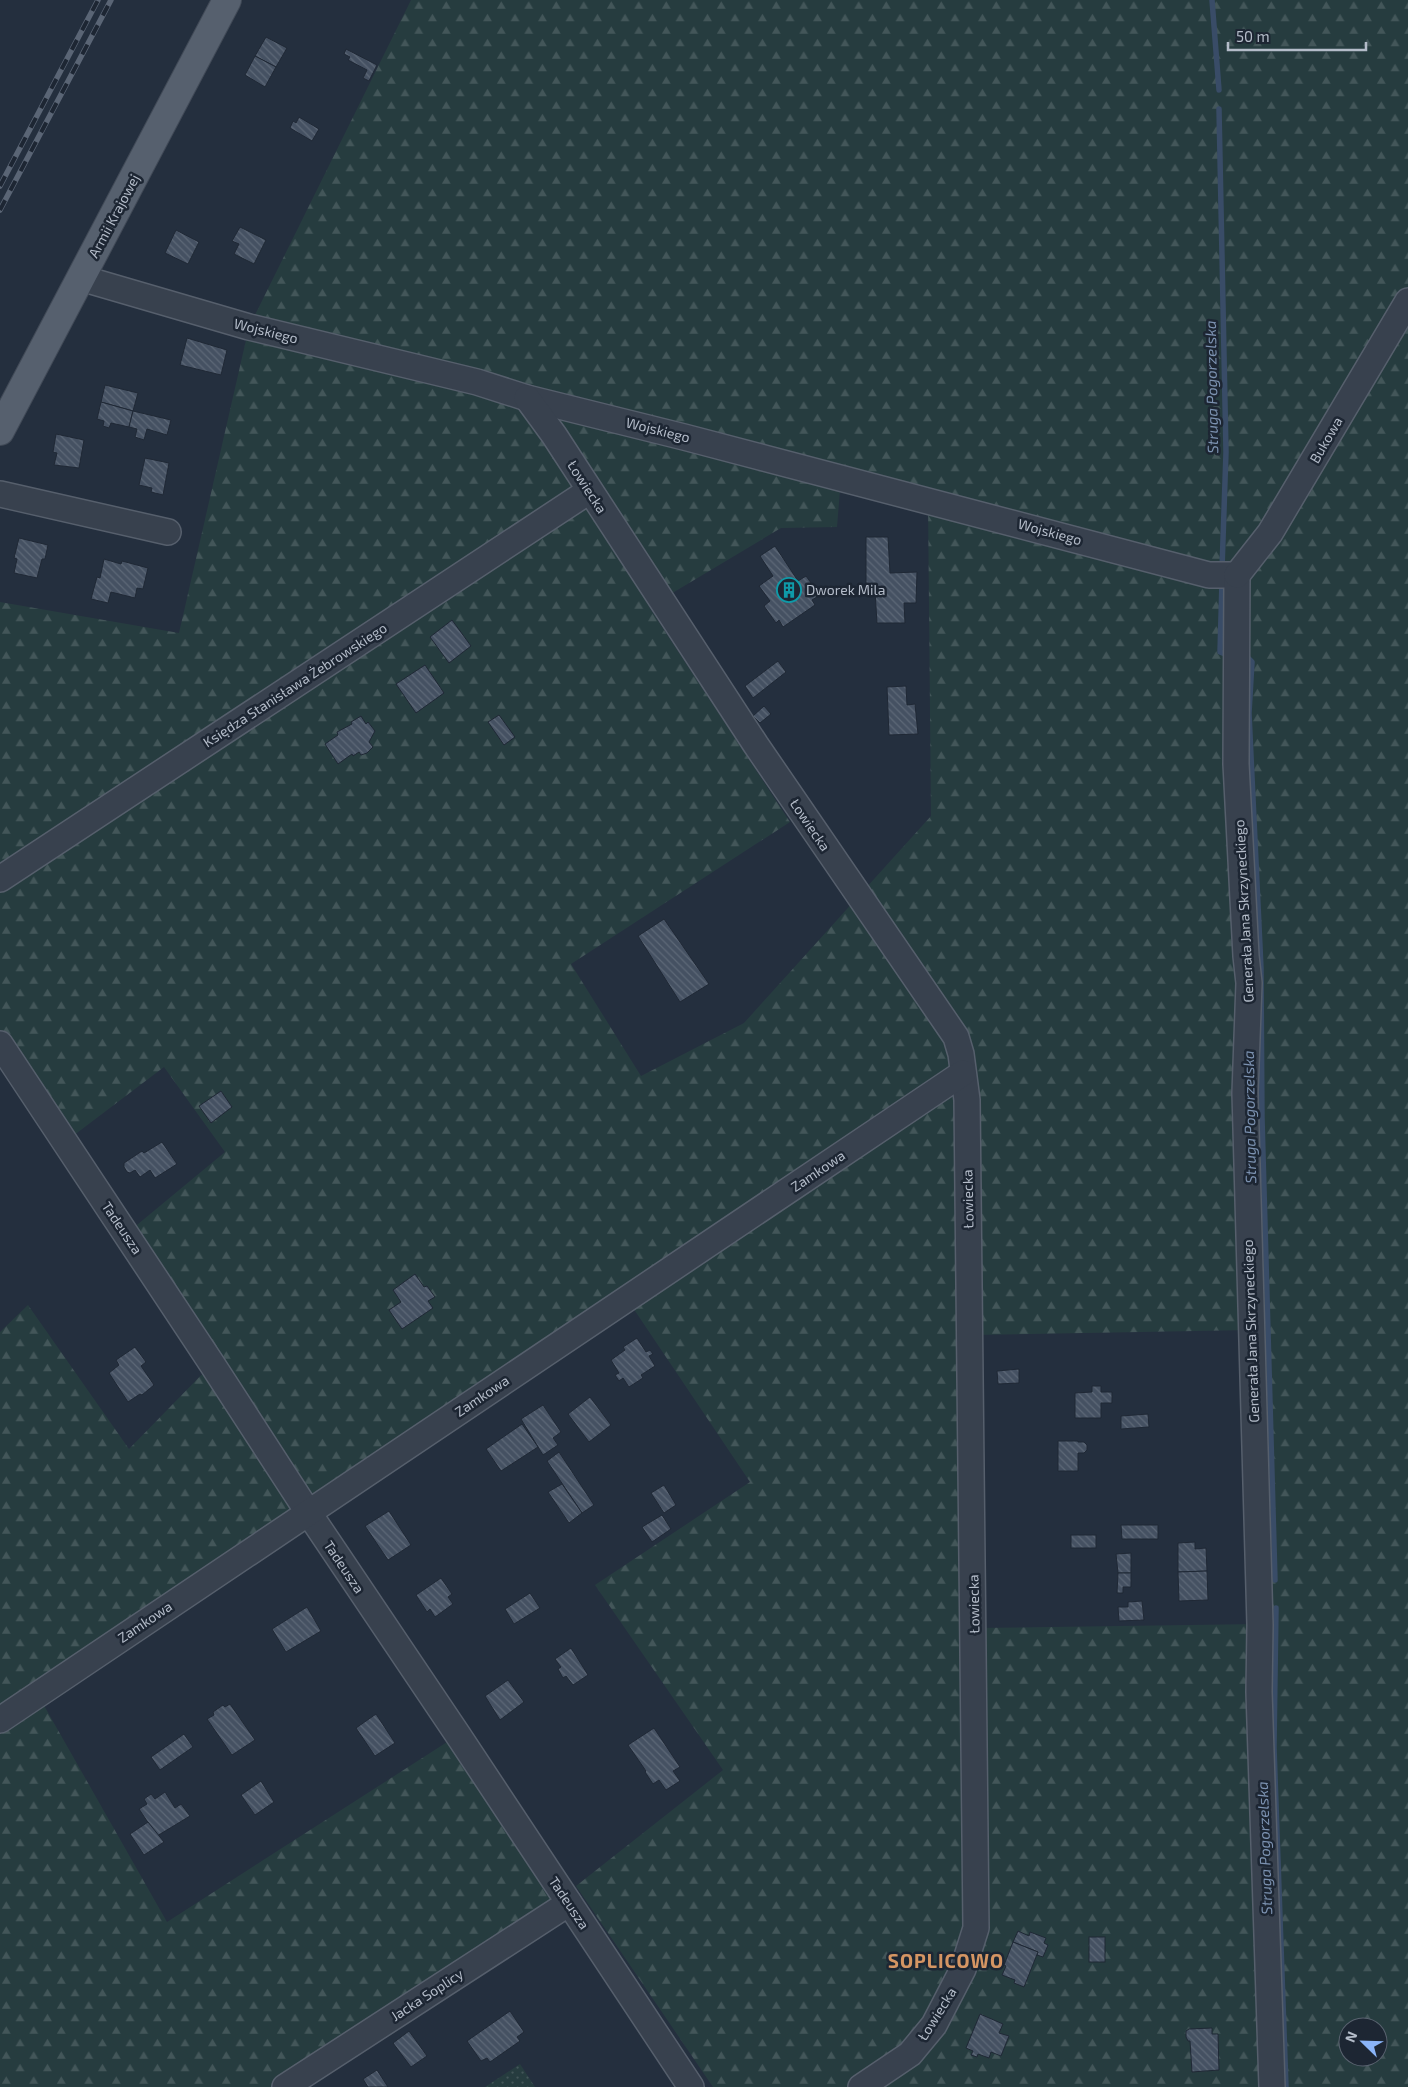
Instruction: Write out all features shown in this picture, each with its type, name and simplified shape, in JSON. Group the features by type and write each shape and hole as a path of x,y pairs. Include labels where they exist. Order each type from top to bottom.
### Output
{"main road":[{"name":"Armii Krajowej","path":"0,431 227,0"}],"street":[{"name":"Wojskiego","path":"81,278 249,327 477,382 527,398 684,436 1224,575"},
{"name":"Bukowa","path":"1224,575 1270,534 1408,301"},
{"name":"Łowiecka","path":"527,398 554,435 756,746 956,1037 961,1054 967,1100 976,1928 963,1969 934,2024 910,2054 861,2087"},
{"name":"Księdza Stanisława Żebrowskiego","path":"0,879 589,491"},
{"path":"0,494 168,532"},
{"name":"Generała Jana Skrzyneckiego","path":"1224,575 1249,982 1245,1093 1260,1625 1259,1692 1272,2087"},
{"name":"Tadeusza","path":"0,1044 308,1512 691,2087"},
{"name":"Zamkowa","path":"0,1720 963,1073"},
{"name":"Jacka Soplicy","path":"285,2087 569,1902"}],"green space":[{"path":"411,0 1408,0 1408,2087 713,2087 576,1886 723,1770 595,1585 750,1482 627,1299 38,1695 167,1922 458,1735 569,1903 281,2087 0,2087 0,1332 28,1305 129,1449 212,1364 126,1234 225,1152 164,1067 65,1142 0,1044 0,602 179,633 249,327","holes":["841,478 928,500 931,816 744,1023 641,1076 571,964 790,822 649,607 781,528 837,527","1251,1330 1260,1624 974,1628 970,1335"]},
{"path":"520,2064 535,2087 485,2087"}],"building":[{"path":"266,37 287,48 276,67 255,56"},
{"path":"346,49 377,65 369,81 363,78 367,70 348,60 350,57 344,54"},
{"path":"255,56 276,67 265,87 245,75"},
{"path":"299,117 319,129 312,141 290,128 293,121 296,123"},
{"path":"240,227 266,240 254,264 234,254 239,244 232,241"},
{"path":"176,230 199,242 188,264 165,253"},
{"path":"187,338 227,350 221,375 180,365"},
{"path":"105,385 138,393 133,411 101,402"},
{"path":"101,402 133,411 129,427 111,423 109,428 103,426 104,421 97,419"},
{"path":"133,411 171,420 167,435 147,429 144,440 135,437 137,429 129,427"},
{"path":"56,434 84,440 79,468 54,465 57,453 53,452"},
{"path":"145,458 169,463 163,495 151,492 152,488 139,485"},
{"path":"866,537 888,537 890,573 917,572 916,603 904,603 905,623 877,623 875,591 866,592"},
{"path":"19,538 48,545 45,559 42,559 37,578 14,573 17,559 14,558"},
{"name":"Dworek Mila","path":"775,546 798,581 806,576 820,595 812,600 815,605 783,627 779,620 776,623 764,606 770,601 759,586 773,576 760,556"},
{"path":"104,559 121,564 122,561 148,568 143,589 137,588 135,598 111,592 108,603 91,599 97,577 100,578"},
{"path":"452,620 471,646 449,663 430,637"},
{"path":"778,661 786,672 753,698 745,686"},
{"path":"425,665 444,693 416,713 396,684"},
{"path":"906,686 907,705 915,704 918,734 889,735 887,687"},
{"path":"764,706 771,714 760,723 753,716"},
{"path":"499,715 515,737 504,745 488,722"},
{"path":"361,716 366,724 368,722 375,731 369,742 373,747 367,753 361,755 359,752 353,756 352,754 338,764 325,744 338,735 337,732 352,724 351,722"},
{"path":"664,919 709,984 680,1002 638,936"},
{"path":"221,1091 232,1107 211,1123 199,1106"},
{"path":"162,1142 177,1164 155,1178 150,1170 140,1177 135,1170 130,1173 127,1172 124,1163 142,1151 144,1153"},
{"path":"415,1274 424,1287 427,1286 435,1297 428,1301 433,1308 402,1329 389,1310 401,1302 393,1290"},
{"path":"637,1338 646,1352 650,1350 653,1354 649,1356 655,1366 641,1375 643,1378 629,1387 623,1378 619,1381 615,1375 619,1373 611,1360 625,1350 623,1347"},
{"path":"135,1347 146,1362 141,1366 154,1385 142,1395 140,1394 128,1402 109,1373 119,1365 116,1360"},
{"path":"1019,1369 1019,1383 998,1384 997,1371"},
{"path":"1092,1386 1101,1386 1101,1392 1112,1392 1112,1403 1101,1403 1101,1418 1075,1418 1075,1393 1092,1392"},
{"path":"590,1397 611,1425 589,1442 568,1414"},
{"path":"543,1405 561,1432 553,1438 558,1445 543,1455 521,1419"},
{"path":"1148,1414 1149,1427 1121,1429 1121,1416"},
{"path":"522,1424 538,1447 501,1471 486,1449"},
{"path":"1058,1441 1078,1441 1084,1442 1087,1445 1087,1450 1084,1453 1078,1453 1078,1471 1058,1471"},
{"path":"559,1452 594,1505 582,1513 547,1461"},
{"path":"562,1484 582,1513 569,1523 548,1492"},
{"path":"664,1485 676,1505 664,1513 651,1493"},
{"path":"389,1511 411,1545 388,1560 365,1526"},
{"path":"662,1515 671,1529 652,1542 642,1527"},
{"path":"1121,1525 1158,1525 1158,1539 1122,1539"},
{"path":"1071,1535 1096,1535 1096,1548 1071,1548"},
{"path":"1195,1542 1195,1549 1206,1548 1207,1571 1178,1572 1178,1543"},
{"path":"1131,1553 1131,1573 1118,1573 1116,1554"},
{"path":"1207,1571 1208,1600 1179,1601 1178,1572"},
{"path":"1118,1573 1131,1573 1131,1587 1123,1587 1123,1593 1117,1593"},
{"path":"441,1578 452,1594 448,1597 453,1604 435,1617 430,1609 427,1612 416,1595"},
{"path":"530,1593 540,1608 514,1624 505,1609"},
{"path":"1142,1601 1144,1620 1119,1621 1118,1607 1128,1607 1128,1602"},
{"path":"307,1607 321,1631 286,1652 272,1629"},
{"path":"571,1648 588,1675 573,1685 566,1676 563,1678 558,1669 561,1667 555,1659"},
{"path":"508,1680 524,1702 500,1720 485,1696"},
{"path":"230,1704 255,1740 232,1755 207,1719 214,1715 213,1712 223,1705 225,1707"},
{"path":"376,1714 395,1743 375,1756 356,1728"},
{"path":"654,1728 680,1767 673,1771 680,1781 666,1790 659,1780 653,1784 628,1745"},
{"path":"184,1734 193,1747 160,1770 151,1757"},
{"path":"261,1781 274,1802 255,1815 241,1795"},
{"path":"165,1792 175,1808 181,1804 190,1816 157,1836 139,1809 147,1804 144,1799 151,1794 155,1799"},
{"path":"148,1822 164,1842 144,1855 130,1834"},
{"path":"1018,1931 1029,1936 1030,1932 1046,1938 1044,1943 1048,1945 1043,1957 1037,1955 1038,1952 1013,1942"},
{"path":"1089,1937 1105,1937 1105,1962 1089,1962"},
{"path":"1013,1942 1038,1952 1024,1987 1014,1983 1015,1980 1002,1975"},
{"path":"510,2011 524,2032 517,2037 520,2041 490,2062 487,2058 481,2061 467,2041"},
{"path":"980,2014 1003,2024 999,2033 1009,2036 1001,2056 991,2052 989,2058 978,2054 977,2057 971,2055 973,2051 966,2048"},
{"path":"1212,2028 1212,2034 1218,2034 1219,2070 1192,2072 1190,2041 1186,2037 1186,2031 1189,2029"},
{"path":"409,2031 427,2056 411,2067 393,2043"},
{"path":"377,2070 388,2087 368,2087 363,2079"}],"waterway":[{"name":"Struga Pogorzelska","path":"1212,0 1219,90"},
{"name":"Struga Pogorzelska","path":"1219,109 1226,452 1222,569"},
{"name":"Struga Pogorzelska","path":"1222,581 1220,652 1230,656"},
{"name":"Struga Pogorzelska","path":"1247,657 1252,662 1249,713 1261,968 1262,1118 1275,1580"},
{"name":"Struga Pogorzelska","path":"1276,1608 1274,1747 1286,2087"}],"railway":[{"path":"0,186 98,0"},
{"path":"0,210 111,0"}],"place":[{"name":"Dworek Mila","path":"789,590"}],"district":[{"name":"SOPLICOWO","path":"946,1961"}]}
